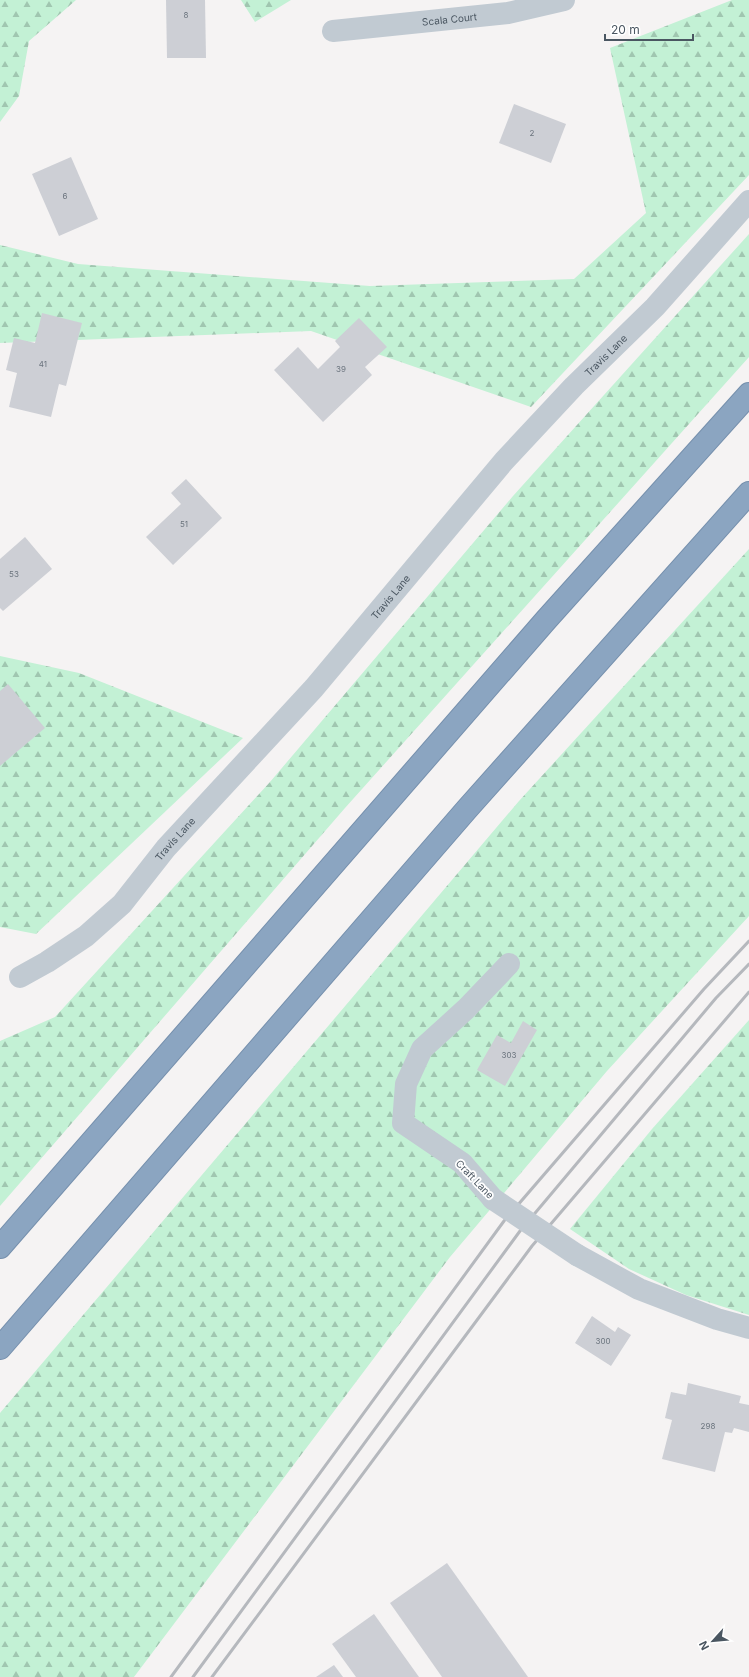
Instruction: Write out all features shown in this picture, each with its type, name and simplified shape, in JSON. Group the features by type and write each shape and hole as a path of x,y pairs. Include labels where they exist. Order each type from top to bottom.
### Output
{"highway":[{"path":"0,1247 546,620 749,394"},
{"path":"0,1348 467,809 749,492"}],"street":[{"name":"Scala Court","path":"333,30 508,12 564,0"},
{"name":"Travis Lane","path":"20,977 47,962 86,936 122,904 166,848 314,688 504,461 574,386 655,307 749,201"},
{"name":"Craft Lane","path":"509,964 466,1010 422,1049 406,1084 403,1123 462,1163 493,1199 577,1255 638,1289 717,1319 749,1328"}],"green space":[{"path":"0,0 76,0 29,41 19,96 0,122"},
{"path":"241,0 291,0 255,22"},
{"path":"732,0 749,0 749,175 531,407 311,331 0,343 0,245 78,264 370,286 574,279 646,213 610,48"},
{"path":"749,234 749,357 345,808 0,1206 0,1041 55,1017 270,782 513,496"},
{"path":"749,549 749,916 607,1071 450,1257 134,1677 0,1677 0,1413 519,801"},
{"path":"0,656 79,673 243,738 36,934 0,927"},
{"path":"749,1020 749,1315 686,1295 629,1269 570,1229 652,1129"}],"building":[{"path":"166,0 205,0 206,58 167,58"},
{"path":"514,104 566,124 551,163 499,143"},
{"path":"71,157 98,219 59,236 32,174"},
{"path":"42,313 82,323 66,386 59,384 51,417 9,407 17,373 6,370 14,338 35,343"},
{"path":"359,318 387,347 365,367 372,375 323,422 274,370 298,347 318,369 340,347 335,341"},
{"path":"186,479 222,518 173,565 146,537 181,504 171,493"},
{"path":"25,537 52,569 3,611 0,608 0,559"},
{"path":"8,684 45,728 0,766 0,691"},
{"path":"523,1021 537,1030 505,1086 477,1070 497,1035 511,1043"},
{"path":"592,1316 615,1332 618,1327 631,1335 611,1366 575,1343"},
{"path":"688,1383 741,1396 739,1403 749,1405 749,1432 734,1428 732,1433 725,1432 715,1472 662,1459 672,1420 665,1418 671,1392 686,1395"},
{"path":"447,1563 528,1677 442,1677 390,1603"},
{"path":"374,1614 419,1677 356,1677 332,1644"},
{"path":"334,1665 343,1677 316,1677"}],"railway":[{"path":"171,1677 504,1221 704,989 749,941"},
{"path":"193,1677 520,1231 716,998 749,964"},
{"path":"212,1677 532,1246 749,992"}]}
